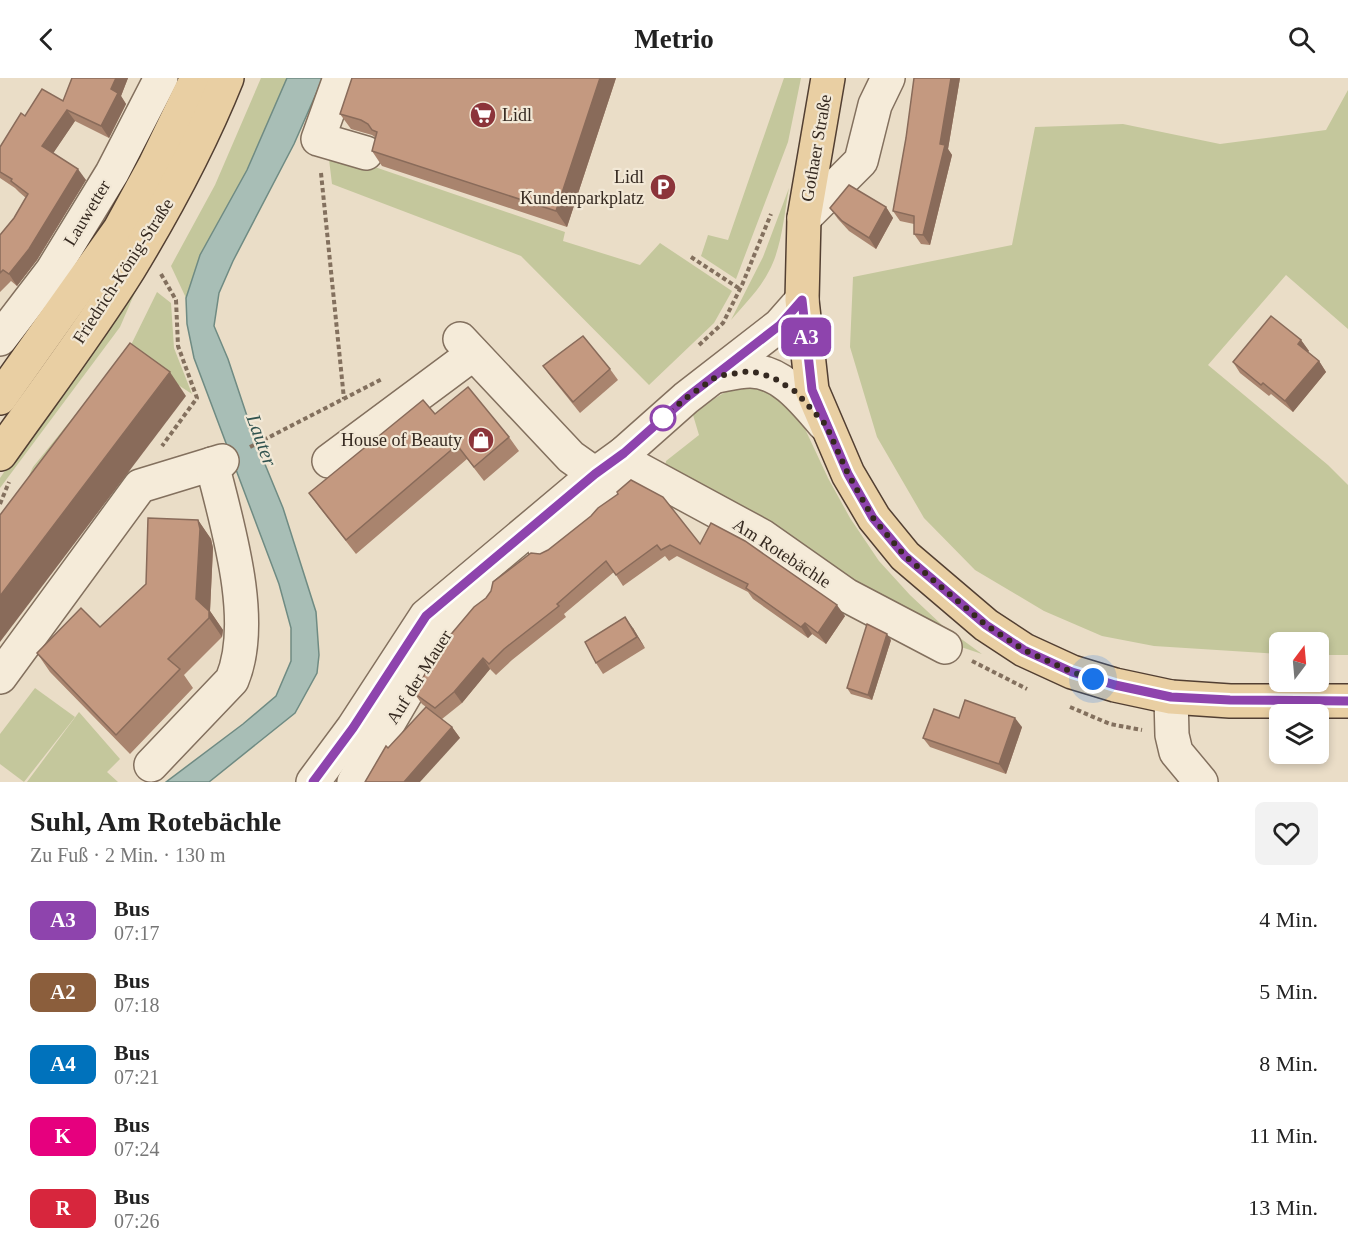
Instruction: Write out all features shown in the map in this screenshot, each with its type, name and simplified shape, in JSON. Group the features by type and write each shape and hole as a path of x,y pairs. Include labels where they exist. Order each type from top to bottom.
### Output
{"main road":[{"name":"Friedrich-König-Straße","path":"0,398 120,229 155,165 196,78"},
{"name":"Friedrich-König-Straße","path":"0,454 127,271 173,194 227,78"},
{"name":"Gothaer Straße","path":"828,78 804,218 802,300 812,390 848,474 873,518 905,556 986,625 1024,650 1072,672 1115,685 1171,697 1348,701"}],"street":[{"name":"Lauwetter","path":"0,339 52,271 112,173 161,78"},
{"path":"340,78 318,139 366,153"},
{"name":"Gothaer Straße","path":"804,218 861,160 875,105 888,78"},
{"path":"313,782 353,728 426,616 589,479 628,459 686,398 780,325 802,300"},
{"path":"328,461 467,347 589,479"},
{"path":"717,376 751,371 772,377 796,392 826,425"},
{"name":"Am Rotebächle","path":"628,459 762,536 846,596 945,647"},
{"name":"Auf der Mauer","path":"354,782 434,645 470,604 587,512 628,459"},
{"path":"0,677 140,486 217,462 240,598 242,644 239,664 232,680 151,765"},
{"path":"1171,697 1172,735 1176,752 1195,774"}],"path":[{"path":"318,139 344,399"},
{"path":"696,347 723,323 740,289 772,212"},
{"path":"691,256 740,289"},
{"path":"140,486 140,477 197,398 178,346 176,300 156,266"},
{"path":"279,432 386,377"}],"green space":[{"path":"261,78 287,78 247,170 200,255 186,298 171,266 215,185"},
{"path":"784,78 801,78 788,142 736,279 701,256 708,235 728,240"},
{"path":"1348,90 1348,329 1286,275 1208,365 1328,465 1348,485 1348,655 1329,655 1329,632 1269,632 1269,653 1154,646 1102,636 1044,611 975,570 924,518 877,437 850,347 853,277 1012,245 1035,127 1123,124 1220,144 1326,130"},
{"path":"328,151 565,232 563,241 640,265 660,243 732,291 714,323 649,385 521,256 332,184"},
{"path":"789,188 782,231 773,262 752,297 731,320 763,257"},
{"path":"146,267 120,327 0,488 0,478"},
{"path":"157,292 171,303 174,348 192,394 146,364 11,514 33,467 130,347"},
{"path":"762,384 799,416 850,518 879,561 942,625 982,654 949,643 665,468 666,461 699,435 693,415 732,389"},
{"path":"35,688 75,717 24,782 0,764 0,734"},
{"path":"79,712 120,759 107,772 118,782 27,782"}],"water":[{"path":"287,78 323,78 294,144 233,261 219,293 214,326 228,359 255,440 283,508 316,612 319,655 317,673 295,713 209,782 166,782 276,696 291,661 291,628 279,584 194,358 187,324 186,298 200,255 247,170"}],"building":[{"path":"72,78 116,78 111,89 118,93 101,126 67,110 42,146 78,169 29,249 9,274 3,270 0,273 0,235 14,218 28,194 11,181 12,179 0,172 0,147 21,113 25,116 42,89 63,101"},
{"path":"352,78 600,78 556,211 372,151 377,132 361,120 340,114"},
{"path":"914,78 951,78 940,144 945,145 923,235 914,234 914,216 893,211"},
{"path":"849,185 886,207 869,238 842,221 830,208"},
{"path":"1271,316 1301,340 1298,344 1319,361 1285,401 1233,362"},
{"path":"583,336 610,369 573,402 543,366"},
{"path":"130,343 170,372 0,596 0,515"},
{"path":"468,387 509,437 474,467 457,445 346,540 309,493 423,400 435,414"},
{"path":"631,480 663,497 700,544 711,523 745,541 837,605 818,633 805,623 801,627 746,588 748,584 670,545 661,550 657,545 616,575 606,561 557,604 559,606 504,649 489,664 483,658 454,692 435,708 414,693 442,645 474,607 486,598 493,582 531,553 540,554 548,550 618,494 617,492"},
{"path":"148,518 198,520 200,529 196,599 209,611 209,618 168,659 180,669 116,735 37,653 81,608 100,627 146,584"},
{"path":"625,617 637,637 596,663 585,642"},
{"path":"867,624 887,634 868,695 847,688"},
{"path":"965,700 1015,718 999,764 923,738 934,709 959,718"},
{"path":"426,707 452,727 404,782 365,782 386,746 388,748"}],"bus line":[{"name":"A3","path":"313,782 353,728 426,616 595,474 624,453 686,398 780,325 802,300 812,390 848,474 873,518 905,556 986,625 1024,650 1072,672 1115,685 1171,697 1348,701"}],"place":[{"name":"Lidl","path":"483,115"},
{"name":"Lidl Kundenparkplatz","path":"663,187"},
{"name":"House of Beauty","path":"481,440"}],"route":[{"path":"663,418 717,376 751,371 772,377 796,392 826,425 848,474 873,518 905,556 986,625 1024,650 1093,679"}],"water label":[{"name":"Lauter","path":"262,440"}]}
